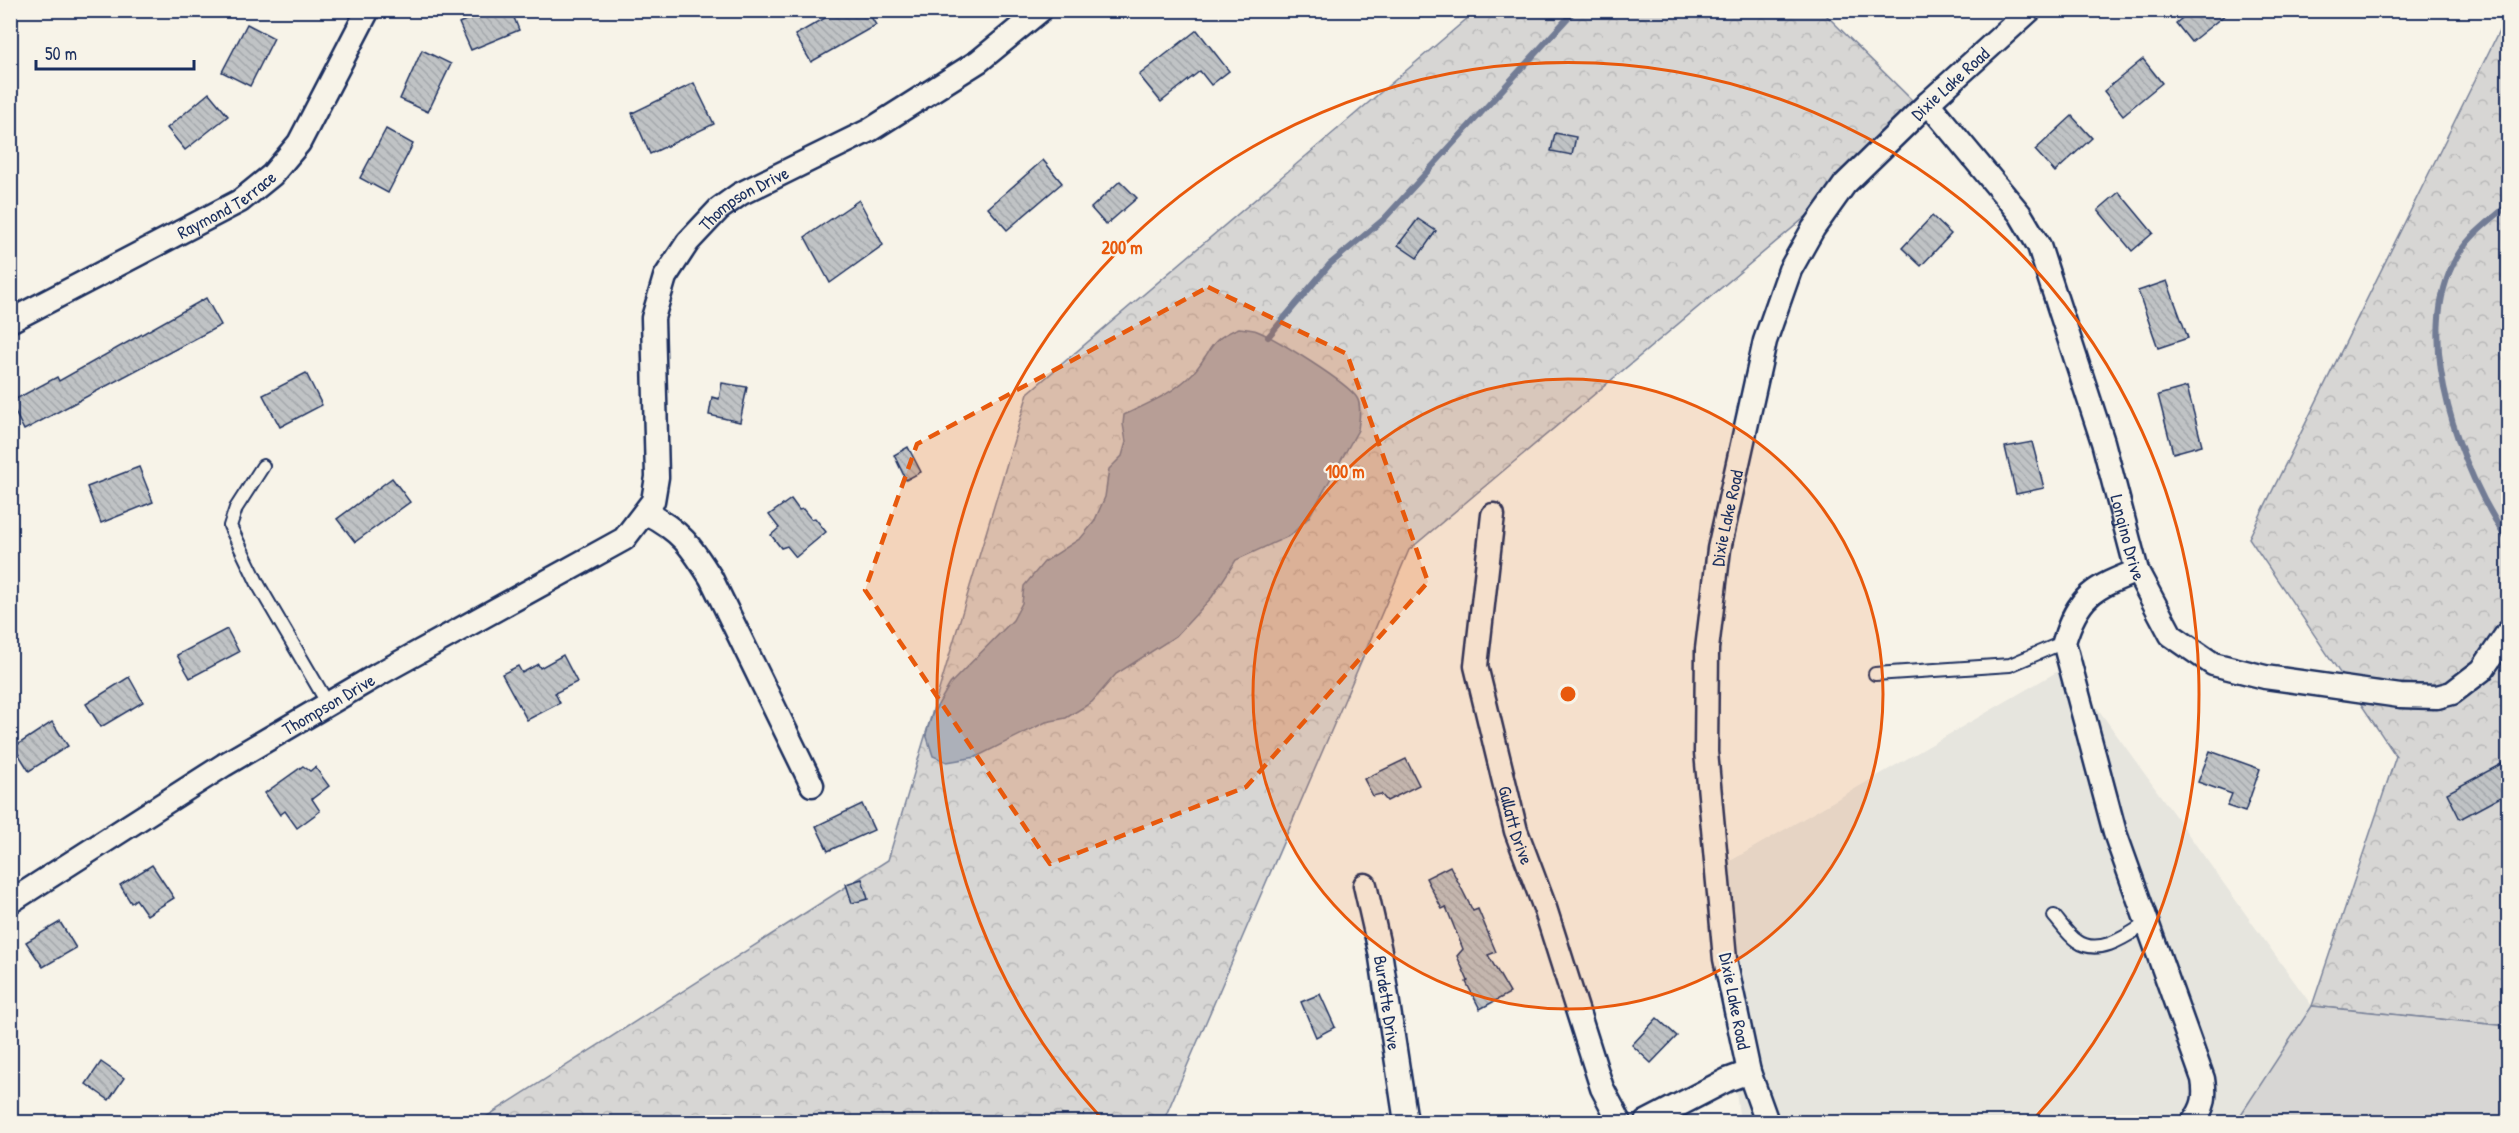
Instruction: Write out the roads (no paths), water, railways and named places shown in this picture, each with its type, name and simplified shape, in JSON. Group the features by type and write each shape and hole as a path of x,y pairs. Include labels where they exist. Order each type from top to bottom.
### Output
{"street":[{"name":"Raymond Terrace","path":"10,321 240,201 272,175 299,143 368,10"},
{"name":"Thompson Drive","path":"10,902 224,765 328,704 624,539 653,501 657,477 653,318 664,277 688,242 719,209 740,194 870,130 979,61 1041,10"},
{"name":"Dixie Lake Road","path":"1767,1122 1749,1072 1725,959 1706,752 1707,649 1719,549 1765,341 1790,270 1813,228 1845,184 1928,103 2030,10"},
{"name":"Longino Drive","path":"1928,103 2019,214 2039,246 2103,442 2138,571 2171,635 2213,664 2265,677 2400,696 2438,697 2452,693 2482,670 2508,632"},
{"path":"646,513 671,526 694,552 711,578 812,785"},
{"name":"Gullatt Drive","path":"1492,515 1476,666 1516,831 1545,908 1602,1088 1620,1122"},
{"path":"2138,571 2101,585 2083,601 2064,642 2115,833 2203,1079 2205,1095 2202,1110 2193,1122"},
{"name":"Burdette Drive","path":"1365,885 1380,951 1406,1122"},
{"path":"1646,1122 1727,1080 1749,1072"}],"lane":[{"path":"262,466 236,508 230,526 259,586 328,704"},
{"path":"1875,674 2010,665 2064,642"},
{"path":"2054,916 2078,942 2093,945 2112,944 2147,923"}],"waterway":[{"path":"1268,337 1330,264 1384,219 1575,10"},
{"path":"2508,205 2464,246 2453,264 2442,296 2439,332 2441,369 2448,406 2460,444 2474,479 2508,540"}]}
